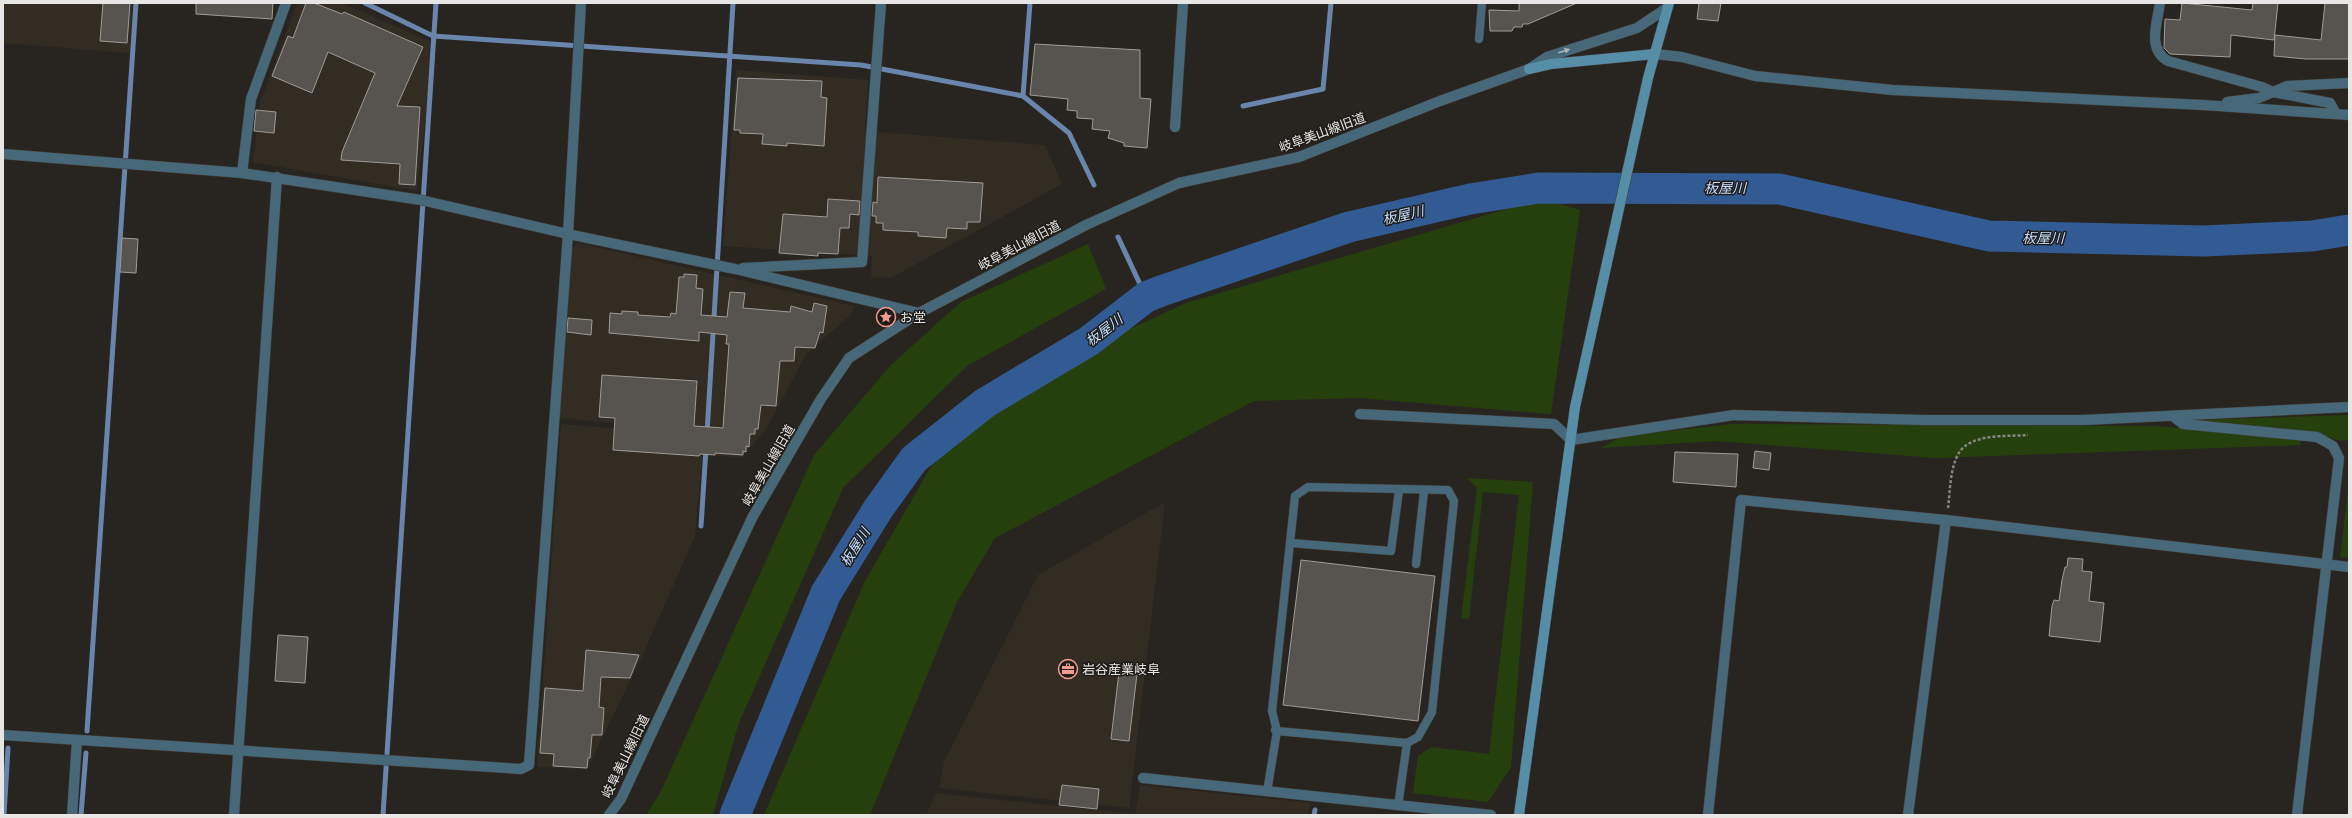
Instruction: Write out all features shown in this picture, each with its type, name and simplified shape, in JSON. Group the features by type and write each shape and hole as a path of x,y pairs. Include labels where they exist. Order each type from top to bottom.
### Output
{"street":[{"path":"242,173 251,99 286,3"},
{"path":"3,735 520,769 529,765 568,234 581,3"},
{"path":"735,269 862,262 877,76 881,3"},
{"path":"1175,127 1183,3"},
{"path":"2160,3 2155,43 2159,56 2168,62 2262,87 2273,92 2330,103 2336,114"},
{"path":"1519,815 1575,407 1648,78 1668,5"},
{"path":"1530,69 1547,57 1636,28 1668,5"},
{"path":"1655,54 1682,57 1755,76 1893,90 2203,105 2349,115"},
{"name":"岐阜美山線旧道","path":"609,815 621,799 752,518 821,399 849,358 919,313 1086,225 1179,183 1299,157 1440,101 1530,69 1551,64 1655,54"},
{"path":"2203,105 2259,98 2287,86 2349,83"},
{"path":"3,154 242,173 277,177 421,200 568,234 735,269 919,313"},
{"path":"234,815 277,177"},
{"path":"1571,440 1734,415 1923,420 2084,420 2136,416 2174,417 2349,407"},
{"path":"1360,414 1554,424 1571,440"},
{"path":"2174,417 2183,424 2317,437 2333,446 2339,458 2328,564 2297,815"},
{"path":"1708,815 1741,500 1946,520 2349,567"},
{"path":"1908,815 1946,520"},
{"path":"72,815 77,740"},
{"path":"1143,778 1491,815"}],"lane":[{"path":"1479,39 1482,3"},
{"path":"1267,792 1276,731 1272,711 1295,496 1308,487 1424,491 1448,490 1454,501 1432,712 1418,736 1407,743 1276,731"},
{"path":"1290,543 1391,552 1399,490"},
{"path":"1416,564 1424,491"},
{"path":"1398,806 1407,743"}],"path":[{"path":"1946,520 1956,458 1964,446 1976,440 2030,435"}],"shaded area":[{"path":"3,3 133,3 130,53 3,43"},
{"path":"297,3 343,3 434,43 417,191 253,162 260,103"},
{"path":"736,70 868,80 865,131 1045,145 1062,184 891,278 871,277 872,256 723,246"},
{"path":"578,243 854,306 851,315 807,353 765,431 741,457 715,456 715,432 559,418 571,249"},
{"path":"561,424 704,436 695,536 643,654 587,769 537,767"},
{"name":"岩谷産業岐阜","path":"1165,502 1129,808 939,788 944,762 1038,575"},
{"path":"1140,785 1310,803 1308,815 926,815 936,793 1135,814"}],"green space":[{"path":"1551,201 1580,210 1551,414 1360,398 1254,401 995,538 957,602 870,815 764,815 864,583 933,463 988,414 1121,333 1186,303 1510,208"},
{"path":"1088,244 1106,289 967,366 843,488 738,725 713,815 646,815 660,793 814,455 891,365 961,302"},
{"path":"2349,415 2349,440 2342,441 2313,432 2207,424 2198,420"},
{"path":"1732,424 2158,426 2300,440 2301,445 1936,458 1716,441 1601,448 1622,436"},
{"path":"1467,478 1533,482 1511,767 1488,802 1413,793 1418,756 1431,747 1489,754 1519,495 1483,492 1469,619 1461,618 1477,488"},
{"path":"2349,482 2349,558 2340,557"}],"building":[{"path":"103,3 130,3 127,43 100,41"},
{"path":"196,3 273,3 272,19 196,14"},
{"path":"306,3 314,3 342,14 344,12 423,47 397,106 420,107 415,185 399,184 400,164 341,160 342,152 375,73 328,52 312,93 272,76 288,36 293,38"},
{"path":"1519,3 1577,3 1528,24 1523,24 1522,27 1514,27 1512,31 1490,31 1489,10 1519,11"},
{"path":"1699,3 1721,3 1718,21 1697,19"},
{"path":"2182,3 2252,10 2253,3 2278,3 2274,40 2231,35 2230,57 2170,54 2164,48 2165,19 2180,20"},
{"path":"2325,3 2349,3 2349,59 2306,59 2274,56 2275,35 2321,40"},
{"path":"1035,44 1140,50 1140,98 1151,99 1147,148 1124,146 1124,143 1108,138 1110,131 1092,129 1093,119 1077,118 1077,111 1067,110 1068,99 1030,95"},
{"path":"738,78 822,81 821,97 827,98 824,146 787,143 787,146 762,144 763,134 740,133 740,130 734,130"},
{"path":"256,110 276,112 274,133 254,131"},
{"path":"878,177 983,183 980,222 967,222 967,229 947,228 946,238 918,236 918,232 883,230 883,223 876,223 876,216 872,216 873,202 877,203"},
{"path":"828,199 860,201 859,215 850,214 849,228 840,228 838,254 818,253 818,256 779,253 783,214 827,217"},
{"path":"122,238 138,239 136,273 120,272"},
{"path":"684,274 697,275 696,288 703,289 701,315 727,317 730,292 745,293 743,308 790,312 791,306 812,312 814,303 827,306 823,333 820,332 815,348 795,347 794,361 780,361 776,406 761,405 758,429 755,429 755,434 750,434 749,447 746,446 746,452 743,451 743,455 715,453 715,455 700,454 699,456 613,450 615,418 599,417 602,375 697,381 694,426 723,428 729,344 726,344 727,335 699,332 699,341 609,333 610,313 622,314 622,311 638,312 638,315 670,317 671,313 676,314 679,277 684,277"},
{"path":"568,318 592,320 591,335 567,332"},
{"path":"1755,451 1771,453 1769,470 1753,468"},
{"path":"1675,452 1738,454 1736,487 1673,482"},
{"path":"2068,558 2083,559 2082,571 2092,572 2089,601 2104,603 2100,642 2049,636 2052,606 2054,600 2059,601 2062,580 2065,567 2067,567"},
{"path":"1301,560 1435,576 1418,721 1283,705"},
{"path":"278,635 308,637 305,683 275,681"},
{"path":"586,650 639,655 630,678 601,677 599,707 604,708 602,735 592,735 590,758 588,758 587,768 553,766 554,754 540,753 545,688 583,691"},
{"path":"1119,672 1137,674 1129,741 1111,739"},
{"path":"1062,785 1099,789 1097,809 1059,805"}],"waterway":[{"path":"87,731 136,3"},
{"path":"365,3 433,36 861,65 1023,96 1069,133 1094,185"},
{"path":"383,815 436,3"},
{"path":"707,433 733,3"},
{"path":"1023,96 1030,3"},
{"path":"1243,106 1323,89 1331,3"},
{"name":"板屋川","path":"735,815 826,593 878,509 914,459 985,403 1089,341 1146,297 1161,291 1349,227 1470,199 1539,188 1780,189 1989,236 2204,241 2312,236 2349,230"},
{"path":"1118,237 1146,297"},
{"path":"701,526 706,449"},
{"path":"4,815 8,748"},
{"path":"81,815 86,753"},
{"path":"1314,815 1315,810"}],"place":[{"name":"お堂","path":"886,317"},
{"name":"岩谷産業岐阜","path":"1068,669"}]}
